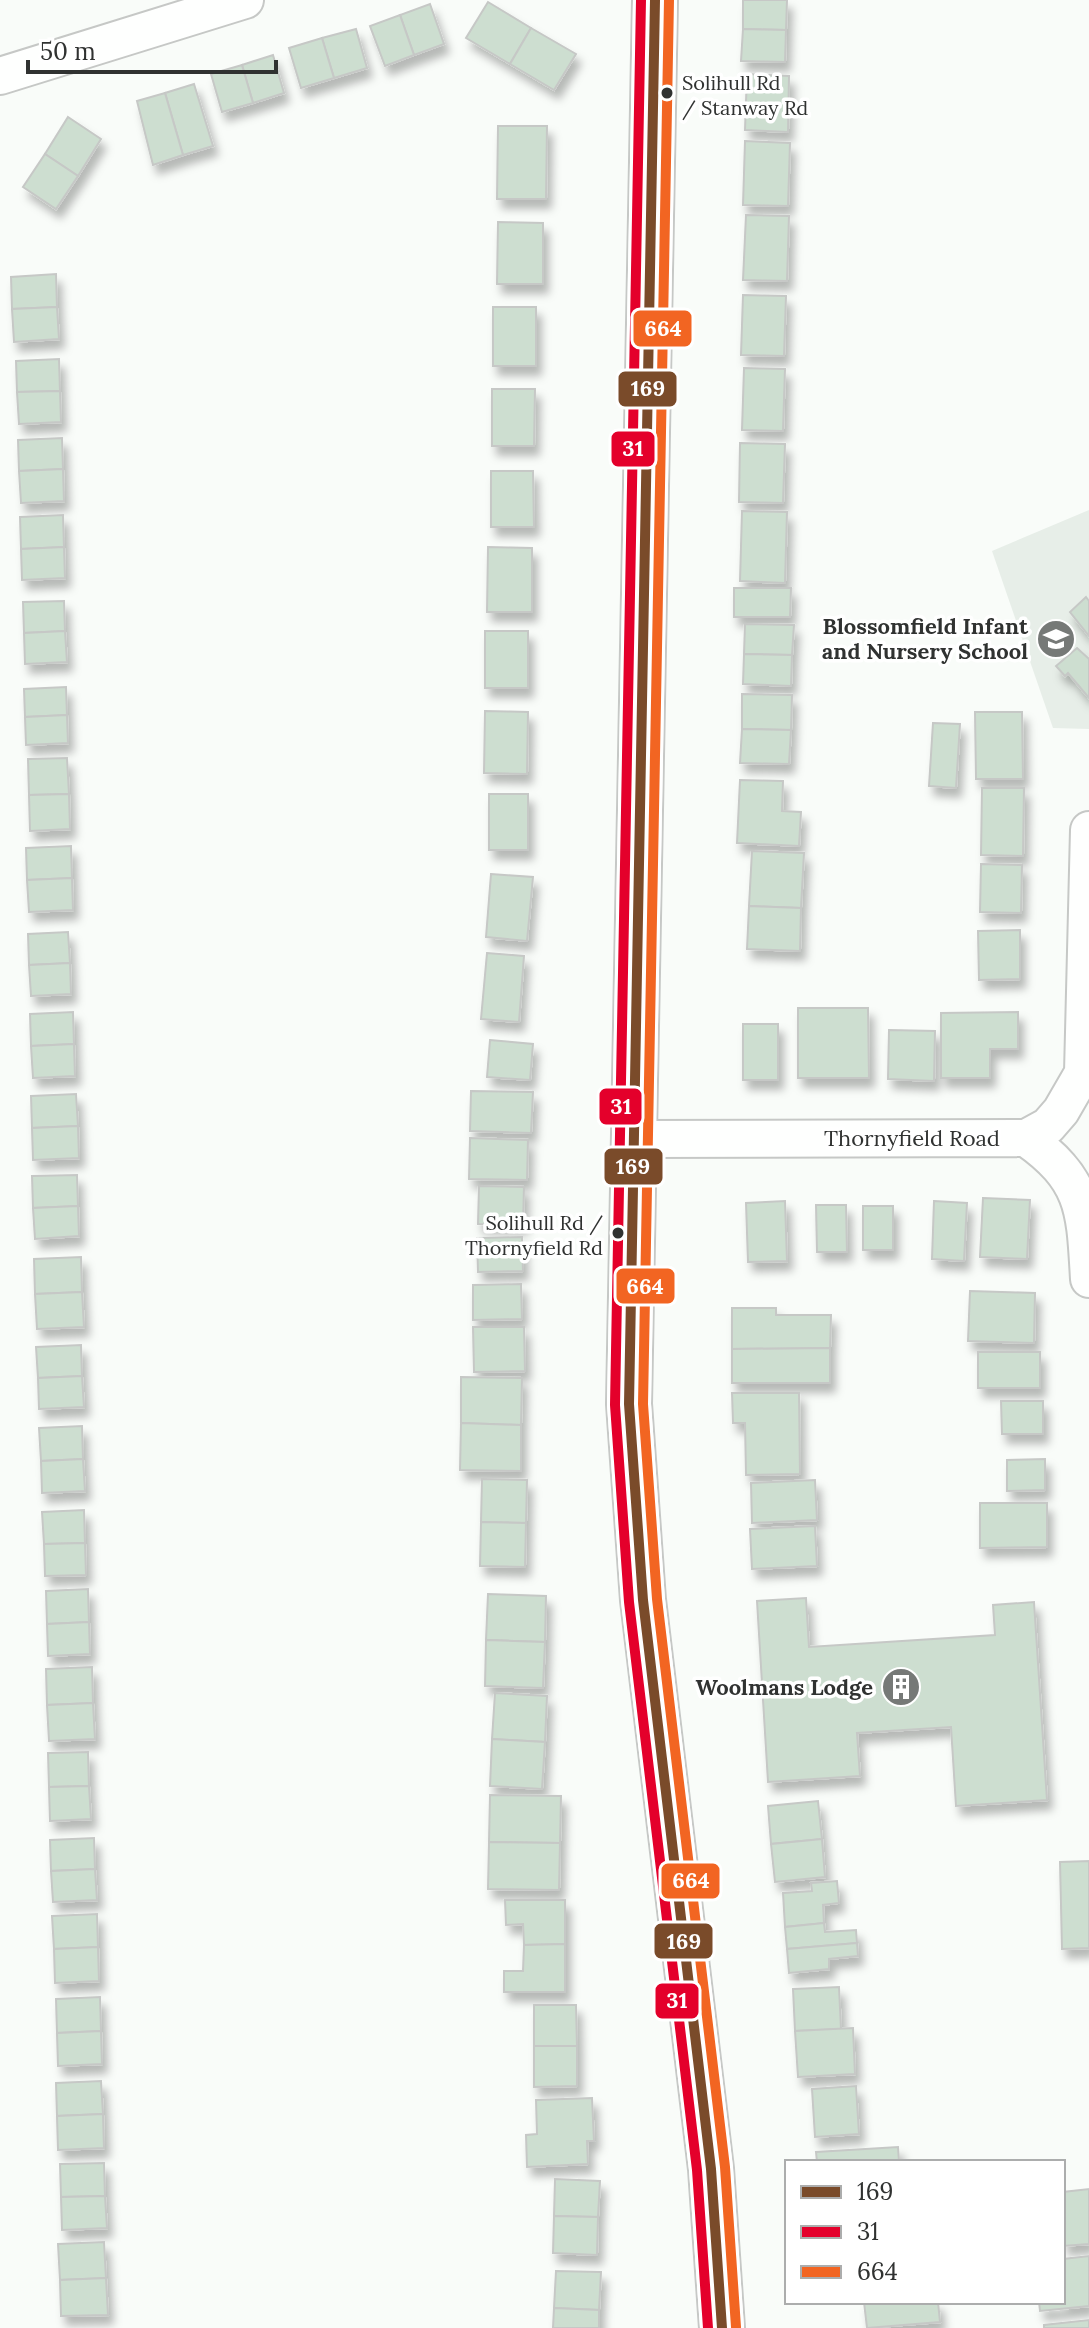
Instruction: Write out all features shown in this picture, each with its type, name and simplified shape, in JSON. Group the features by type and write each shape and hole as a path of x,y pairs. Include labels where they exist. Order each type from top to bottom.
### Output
{"street":[{"path":"0,76 245,0"},
{"path":"655,0 629,1404 643,1600 711,2169 722,2328"},
{"path":"1026,1138 1048,1126 1061,1111 1083,1073 1089,830"},
{"name":"Thornyfield Road","path":"634,1139 1026,1138 1064,1169 1078,1193 1086,1221 1089,1279"}],"shaded area":[{"name":"Blossomfield Infant and Nursery School","path":"1089,510 1089,729 1053,728 992,551"}],"building":[{"path":"743,0 787,0 786,30 743,29"},
{"path":"488,2 531,28 510,64 466,38"},
{"path":"430,4 444,44 414,55 400,15"},
{"path":"400,15 414,55 385,66 370,26"},
{"path":"531,28 576,54 554,90 510,64"},
{"path":"356,29 367,68 334,78 322,38"},
{"path":"743,29 786,30 785,62 741,61"},
{"path":"322,38 334,78 301,88 289,48"},
{"path":"273,55 284,93 253,103 242,65"},
{"path":"242,65 253,103 222,112 211,74"},
{"path":"747,74 789,76 788,132 745,130"},
{"path":"194,84 213,146 183,155 165,93"},
{"path":"165,93 183,155 153,165 137,101"},
{"path":"68,117 101,139 78,176 45,154"},
{"path":"498,126 547,126 546,199 497,199"},
{"path":"745,141 790,143 788,206 743,205"},
{"path":"45,154 78,176 56,209 23,187"},
{"path":"746,215 789,216 787,281 743,280"},
{"path":"498,222 543,223 543,284 497,284"},
{"path":"56,274 57,307 12,309 11,277"},
{"path":"743,295 786,296 784,356 741,355"},
{"path":"57,307 59,339 14,342 12,309"},
{"path":"493,307 536,307 536,366 493,366"},
{"path":"59,359 60,391 17,392 16,361"},
{"path":"744,368 785,369 783,431 742,430"},
{"path":"492,389 535,389 534,446 492,446"},
{"path":"60,391 61,422 19,424 17,392"},
{"path":"62,438 63,469 19,471 18,440"},
{"path":"740,443 785,444 783,503 739,502"},
{"path":"63,469 64,501 21,503 19,471"},
{"path":"491,471 533,471 534,527 491,527"},
{"path":"742,511 787,512 785,583 740,581"},
{"path":"63,515 64,547 21,549 20,517"},
{"path":"64,547 65,578 22,580 21,549"},
{"path":"488,547 532,548 532,612 487,612"},
{"path":"734,588 791,588 790,617 734,617"},
{"path":"1086,597 1089,601 1089,636 1070,612"},
{"path":"64,601 65,631 24,633 23,602"},
{"path":"745,624 794,625 792,655 744,654"},
{"path":"65,631 67,662 25,664 24,633"},
{"path":"485,631 528,631 528,688 485,688"},
{"path":"1077,648 1089,659 1089,698 1068,673 1065,676 1056,666"},
{"path":"744,654 792,655 791,686 743,684"},
{"path":"66,687 67,715 25,717 24,689"},
{"path":"742,694 792,695 791,730 742,729"},
{"path":"485,711 528,712 527,774 484,773"},
{"path":"975,712 1022,712 1023,779 976,779"},
{"path":"67,715 68,743 26,745 25,717"},
{"path":"933,723 960,724 956,788 929,786"},
{"path":"742,729 791,730 789,764 740,763"},
{"path":"67,758 69,794 29,795 28,759"},
{"path":"740,780 783,781 782,811 801,812 799,846 737,843"},
{"path":"982,788 1024,788 1023,856 981,855"},
{"path":"69,794 70,829 30,831 29,795"},
{"path":"489,794 528,794 528,850 489,850"},
{"path":"71,846 72,878 27,880 26,848"},
{"path":"752,851 804,853 801,908 749,906"},
{"path":"981,864 1022,865 1021,913 980,912"},
{"path":"491,874 533,877 527,941 486,937"},
{"path":"72,878 73,910 29,912 27,880"},
{"path":"749,906 801,908 800,951 747,949"},
{"path":"1020,930 1020,979 979,980 978,931"},
{"path":"68,932 70,963 29,965 28,934"},
{"path":"487,953 524,956 519,1022 481,1019"},
{"path":"70,963 71,994 31,996 29,965"},
{"path":"798,1008 868,1008 869,1078 798,1078"},
{"path":"73,1012 74,1044 31,1046 30,1014"},
{"path":"1018,1012 1018,1049 990,1049 990,1078 941,1078 941,1013"},
{"path":"743,1024 778,1024 778,1080 743,1080"},
{"path":"889,1030 935,1031 934,1081 888,1079"},
{"path":"490,1040 533,1044 530,1080 487,1077"},
{"path":"74,1044 75,1076 33,1078 31,1046"},
{"path":"471,1091 533,1092 531,1133 470,1131"},
{"path":"76,1094 78,1126 32,1128 31,1096"},
{"path":"78,1126 79,1158 33,1160 32,1128"},
{"path":"470,1138 528,1140 527,1180 469,1179"},
{"path":"77,1175 78,1206 33,1208 32,1176"},
{"path":"479,1186 524,1187 523,1225 478,1224"},
{"path":"983,1198 1030,1200 1027,1259 980,1257"},
{"path":"785,1201 787,1261 748,1262 746,1203"},
{"path":"934,1201 967,1203 964,1261 932,1259"},
{"path":"816,1205 846,1205 847,1252 817,1252"},
{"path":"78,1206 79,1236 35,1239 33,1208"},
{"path":"863,1206 893,1206 893,1250 863,1250"},
{"path":"522,1237 523,1271 478,1272 477,1238"},
{"path":"81,1257 82,1292 35,1294 34,1259"},
{"path":"521,1284 522,1319 473,1320 473,1285"},
{"path":"970,1291 1035,1293 1034,1343 968,1341"},
{"path":"82,1292 84,1327 37,1329 35,1294"},
{"path":"732,1308 776,1308 776,1315 831,1315 830,1348 732,1349"},
{"path":"473,1327 524,1327 525,1371 474,1372"},
{"path":"81,1345 82,1376 38,1378 36,1347"},
{"path":"830,1348 830,1383 732,1383 732,1349"},
{"path":"978,1352 1040,1352 1040,1388 978,1388"},
{"path":"82,1376 84,1407 39,1409 38,1378"},
{"path":"461,1377 522,1378 521,1425 461,1423"},
{"path":"732,1393 799,1393 800,1474 746,1475 745,1423 733,1423"},
{"path":"1001,1401 1043,1401 1043,1434 1002,1434"},
{"path":"461,1423 521,1425 521,1471 460,1470"},
{"path":"82,1426 83,1459 41,1461 39,1428"},
{"path":"83,1459 85,1491 42,1493 41,1461"},
{"path":"1045,1459 1045,1490 1007,1491 1007,1460"},
{"path":"482,1479 527,1480 526,1523 481,1522"},
{"path":"815,1480 817,1520 752,1523 751,1483"},
{"path":"980,1503 1047,1503 1047,1547 980,1548"},
{"path":"84,1510 85,1543 44,1544 42,1512"},
{"path":"481,1522 526,1523 525,1567 480,1566"},
{"path":"815,1526 817,1566 752,1569 750,1529"},
{"path":"85,1543 86,1575 45,1576 44,1544"},
{"path":"88,1589 89,1622 47,1624 46,1591"},
{"path":"488,1594 546,1596 545,1642 486,1640"},
{"name":"Woolmans Lodge","path":"806,1598 809,1647 995,1635 993,1605 1034,1602 1047,1800 956,1806 951,1727 857,1733 860,1776 768,1782 757,1601"},
{"path":"89,1622 90,1654 48,1656 47,1624"},
{"path":"486,1640 545,1642 543,1688 485,1686"},
{"path":"92,1667 93,1703 47,1705 46,1669"},
{"path":"495,1693 547,1696 545,1742 492,1739"},
{"path":"93,1703 95,1739 49,1741 47,1705"},
{"path":"492,1739 545,1742 542,1789 490,1786"},
{"path":"88,1752 89,1786 49,1787 48,1753"},
{"path":"89,1786 91,1819 50,1821 49,1787"},
{"path":"490,1795 561,1796 560,1843 489,1842"},
{"path":"818,1801 822,1839 771,1844 768,1806"},
{"path":"94,1838 95,1869 51,1871 50,1840"},
{"path":"822,1839 825,1877 775,1882 771,1844"},
{"path":"489,1842 560,1843 559,1890 488,1889"},
{"path":"1089,1861 1089,1948 1062,1949 1060,1862"},
{"path":"95,1869 97,1900 53,1902 51,1871"},
{"path":"837,1881 839,1903 823,1905 824,1923 785,1927 783,1893 812,1891 811,1883"},
{"path":"505,1900 565,1900 565,1944 524,1945 523,1924 506,1925"},
{"path":"97,1914 98,1947 54,1949 52,1916"},
{"path":"824,1923 825,1932 856,1930 857,1943 787,1949 785,1927"},
{"path":"857,1943 858,1956 829,1959 829,1969 789,1973 787,1949"},
{"path":"565,1944 565,1992 504,1992 504,1971 523,1971 524,1945"},
{"path":"98,1947 99,1981 55,1983 54,1949"},
{"path":"839,1987 841,2029 795,2031 793,1989"},
{"path":"100,1997 101,2031 57,2033 56,1999"},
{"path":"534,2005 576,2005 577,2046 534,2046"},
{"path":"853,2028 855,2074 798,2077 795,2031"},
{"path":"101,2031 102,2064 58,2066 57,2033"},
{"path":"534,2046 577,2046 577,2086 534,2087"},
{"path":"101,2081 103,2114 57,2116 56,2083"},
{"path":"856,2086 859,2134 815,2137 812,2089"},
{"path":"592,2098 594,2141 587,2141 588,2164 527,2167 526,2135 537,2134 536,2100"},
{"path":"103,2114 104,2148 58,2150 57,2116"},
{"path":"898,2147 899,2160 817,2160 816,2152"},
{"path":"104,2163 105,2196 61,2197 60,2164"},
{"path":"555,2179 600,2181 598,2217 554,2216"},
{"path":"1089,2189 1089,2244 1065,2246 1065,2192"},
{"path":"105,2196 107,2228 62,2230 61,2197"},
{"path":"554,2216 598,2217 597,2255 553,2253"},
{"path":"104,2242 106,2278 60,2280 58,2244"},
{"path":"1089,2256 1089,2306 1040,2311 1039,2304 1065,2304 1065,2259"},
{"path":"556,2271 601,2272 599,2310 554,2308"},
{"path":"106,2278 108,2315 61,2316 60,2280"},
{"path":"864,2304 938,2304 940,2322 867,2328"},
{"path":"554,2308 599,2310 599,2328 553,2328"},
{"path":"1089,2320 1089,2328 1044,2328 1044,2325"}],"transit line":[{"name":"31","path":"641,0 615,1405 629,1602 697,2170 708,2328"},
{"name":"169","path":"655,0 629,1404 643,1600 711,2169 722,2328"},
{"name":"664","path":"669,0 643,1404 657,1599 725,2167 736,2327"}],"place":[{"name":"Solihull Rd / Stanway Rd","path":"667,93"},
{"name":"Blossomfield Infant and Nursery School","path":"1056,639"},
{"name":"Solihull Rd / Thornyfield Rd","path":"618,1233"},
{"name":"Woolmans Lodge","path":"901,1687"}]}
